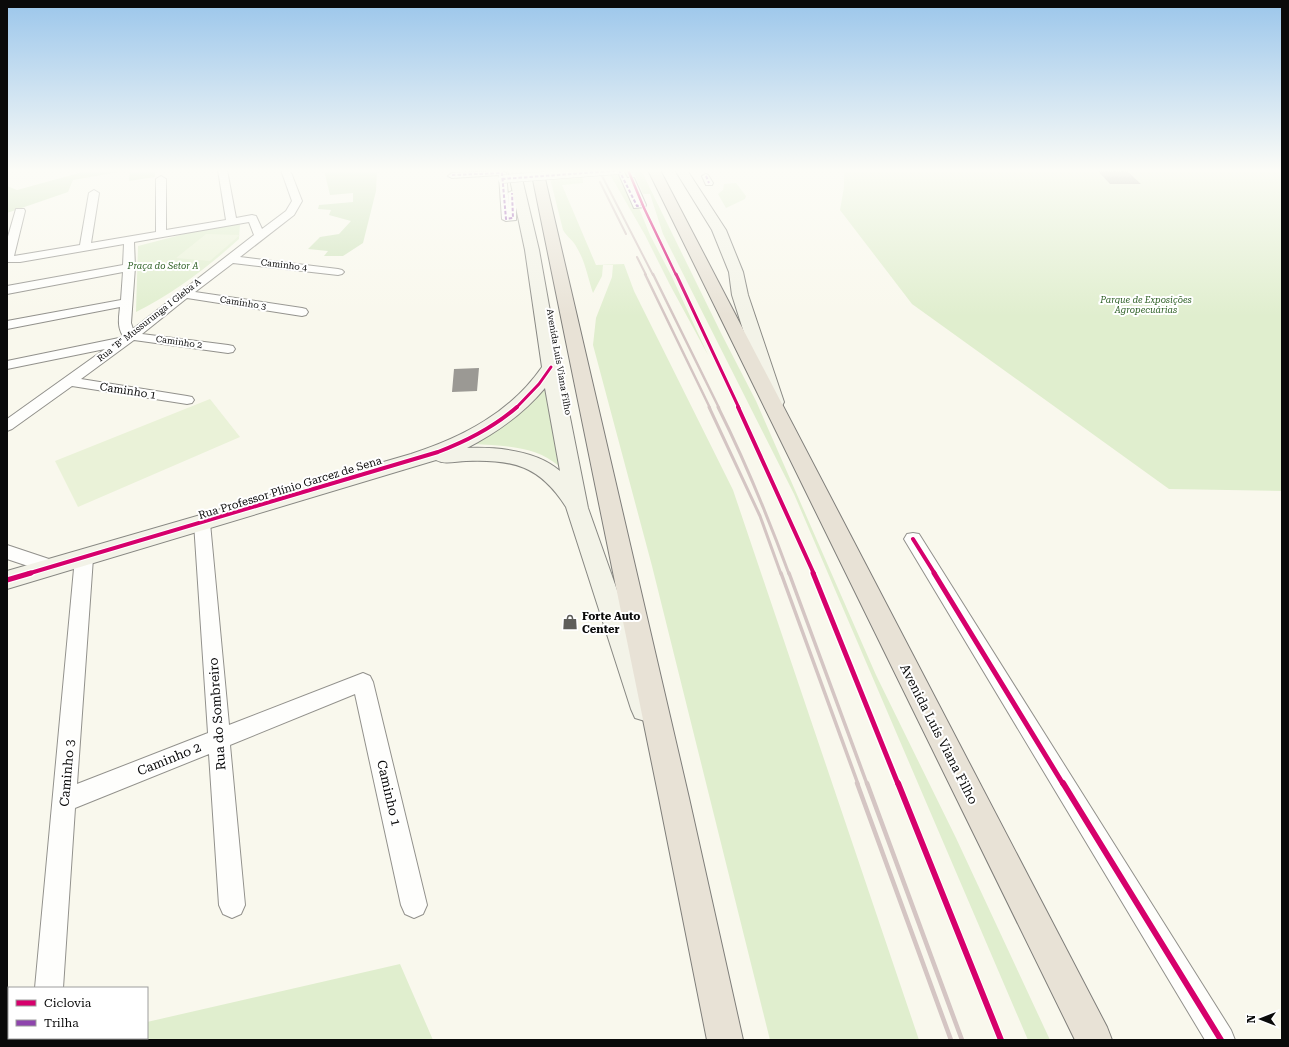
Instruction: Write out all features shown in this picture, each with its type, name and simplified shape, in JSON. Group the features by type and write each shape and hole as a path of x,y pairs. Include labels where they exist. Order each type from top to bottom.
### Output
{"highway":[{"name":"Avenida Luís Viana Filho","path":"548,219 674,798 725,1040"},
{"name":"Avenida Luís Viana Filho","path":"679,219 1094,1040"}],"main road":[{"name":"Avenida Luís Viana Filho","path":"522,219 532,250 551,367 577,508 674,798"},
{"name":"Avenida Luís Viana Filho","path":"712,219 719,230 736,272 740,295 784,428"},
{"name":"Rua Professor Plínio Garcez de Sena","path":"7,580 425,457 456,445 484,432 510,413 532,394 542,382 551,367"},
{"name":"Rua Professor Plínio Garcez de Sena","path":"425,457 469,453 500,455 526,461 547,471 562,485 577,508"}],"street":[{"path":"18,219 8,256 10,259 20,259 246,219"},
{"path":"85,247 90,219"},
{"path":"161,219 161,234"},
{"path":"259,219 260,236"},
{"name":"Rua \"B\" Mussurunga I Gleba A","path":"7,426 128,338 282,219"},
{"path":"7,365 128,338 125,328 128,302 129,239"},
{"name":"Caminho 4","path":"229,259 338,272"},
{"path":"7,290 129,267"},
{"name":"Caminho 3","path":"184,294 302,312"},
{"path":"7,325 128,302"},
{"name":"Caminho 2","path":"128,338 228,349"},
{"name":"Caminho 1","path":"70,381 187,400"},
{"name":"Rua do Sombreiro","path":"202,523 232,905"},
{"path":"913,539 1221,1040"},
{"path":"7,552 52,567"},
{"name":"Caminho 3","path":"49,987 84,558"},
{"name":"Caminho 2","path":"64,801 363,682"},
{"name":"Caminho 1","path":"363,682 414,905"}],"green space":[{"path":"343,219 369,219 363,243 343,256 324,256 328,251 308,249 320,237 339,234 351,221"},
{"path":"560,219 576,219 596,265 624,264 634,291 733,490 919,1040 770,1040 652,566 593,345 596,318 612,277 613,265 603,265 602,276 593,293 580,253 563,230"},
{"path":"636,219 643,219 708,355 670,285"},
{"path":"658,219 665,219 756,401 876,675 956,838 1050,1040 1028,1040 794,494 663,234"},
{"name":"Parque de Exposições Agropecuárias","path":"847,219 1282,219 1282,491 1169,489 912,304"},
{"name":"Praça do Setor A","path":"240,224 239,239 203,269 177,288 136,312 138,246 192,232"},
{"path":"206,234 240,235 210,261 176,258"},
{"path":"548,387 559,466 550,459 529,450 507,446 473,444 527,406"},
{"path":"210,399 240,437 78,507 55,461"},
{"path":"400,964 433,1040 68,1040 148,1039 148,1022"}],"building":[{"path":"479,368 477,391 452,392 454,369"}],"railway":[{"path":"618,219 626,234"},
{"path":"624,219 653,275"},
{"path":"637,257 646,275"},
{"path":"645,274 710,408"},
{"path":"653,274 719,408"},
{"path":"709,407 760,516 781,574"},
{"path":"718,407 756,489 789,574"},
{"path":"781,573 858,784"},
{"path":"789,573 867,784"},
{"path":"857,783 951,1040"},
{"path":"867,783 962,1040"}],"cycle path":[{"path":"649,219 736,401 814,575 1001,1040"},
{"path":"7,580 418,459 457,445 476,436 510,413 539,384 551,367"},
{"path":"913,539 1221,1040"}],"place":[{"name":"Forte Auto Center","path":"570,622"}]}
